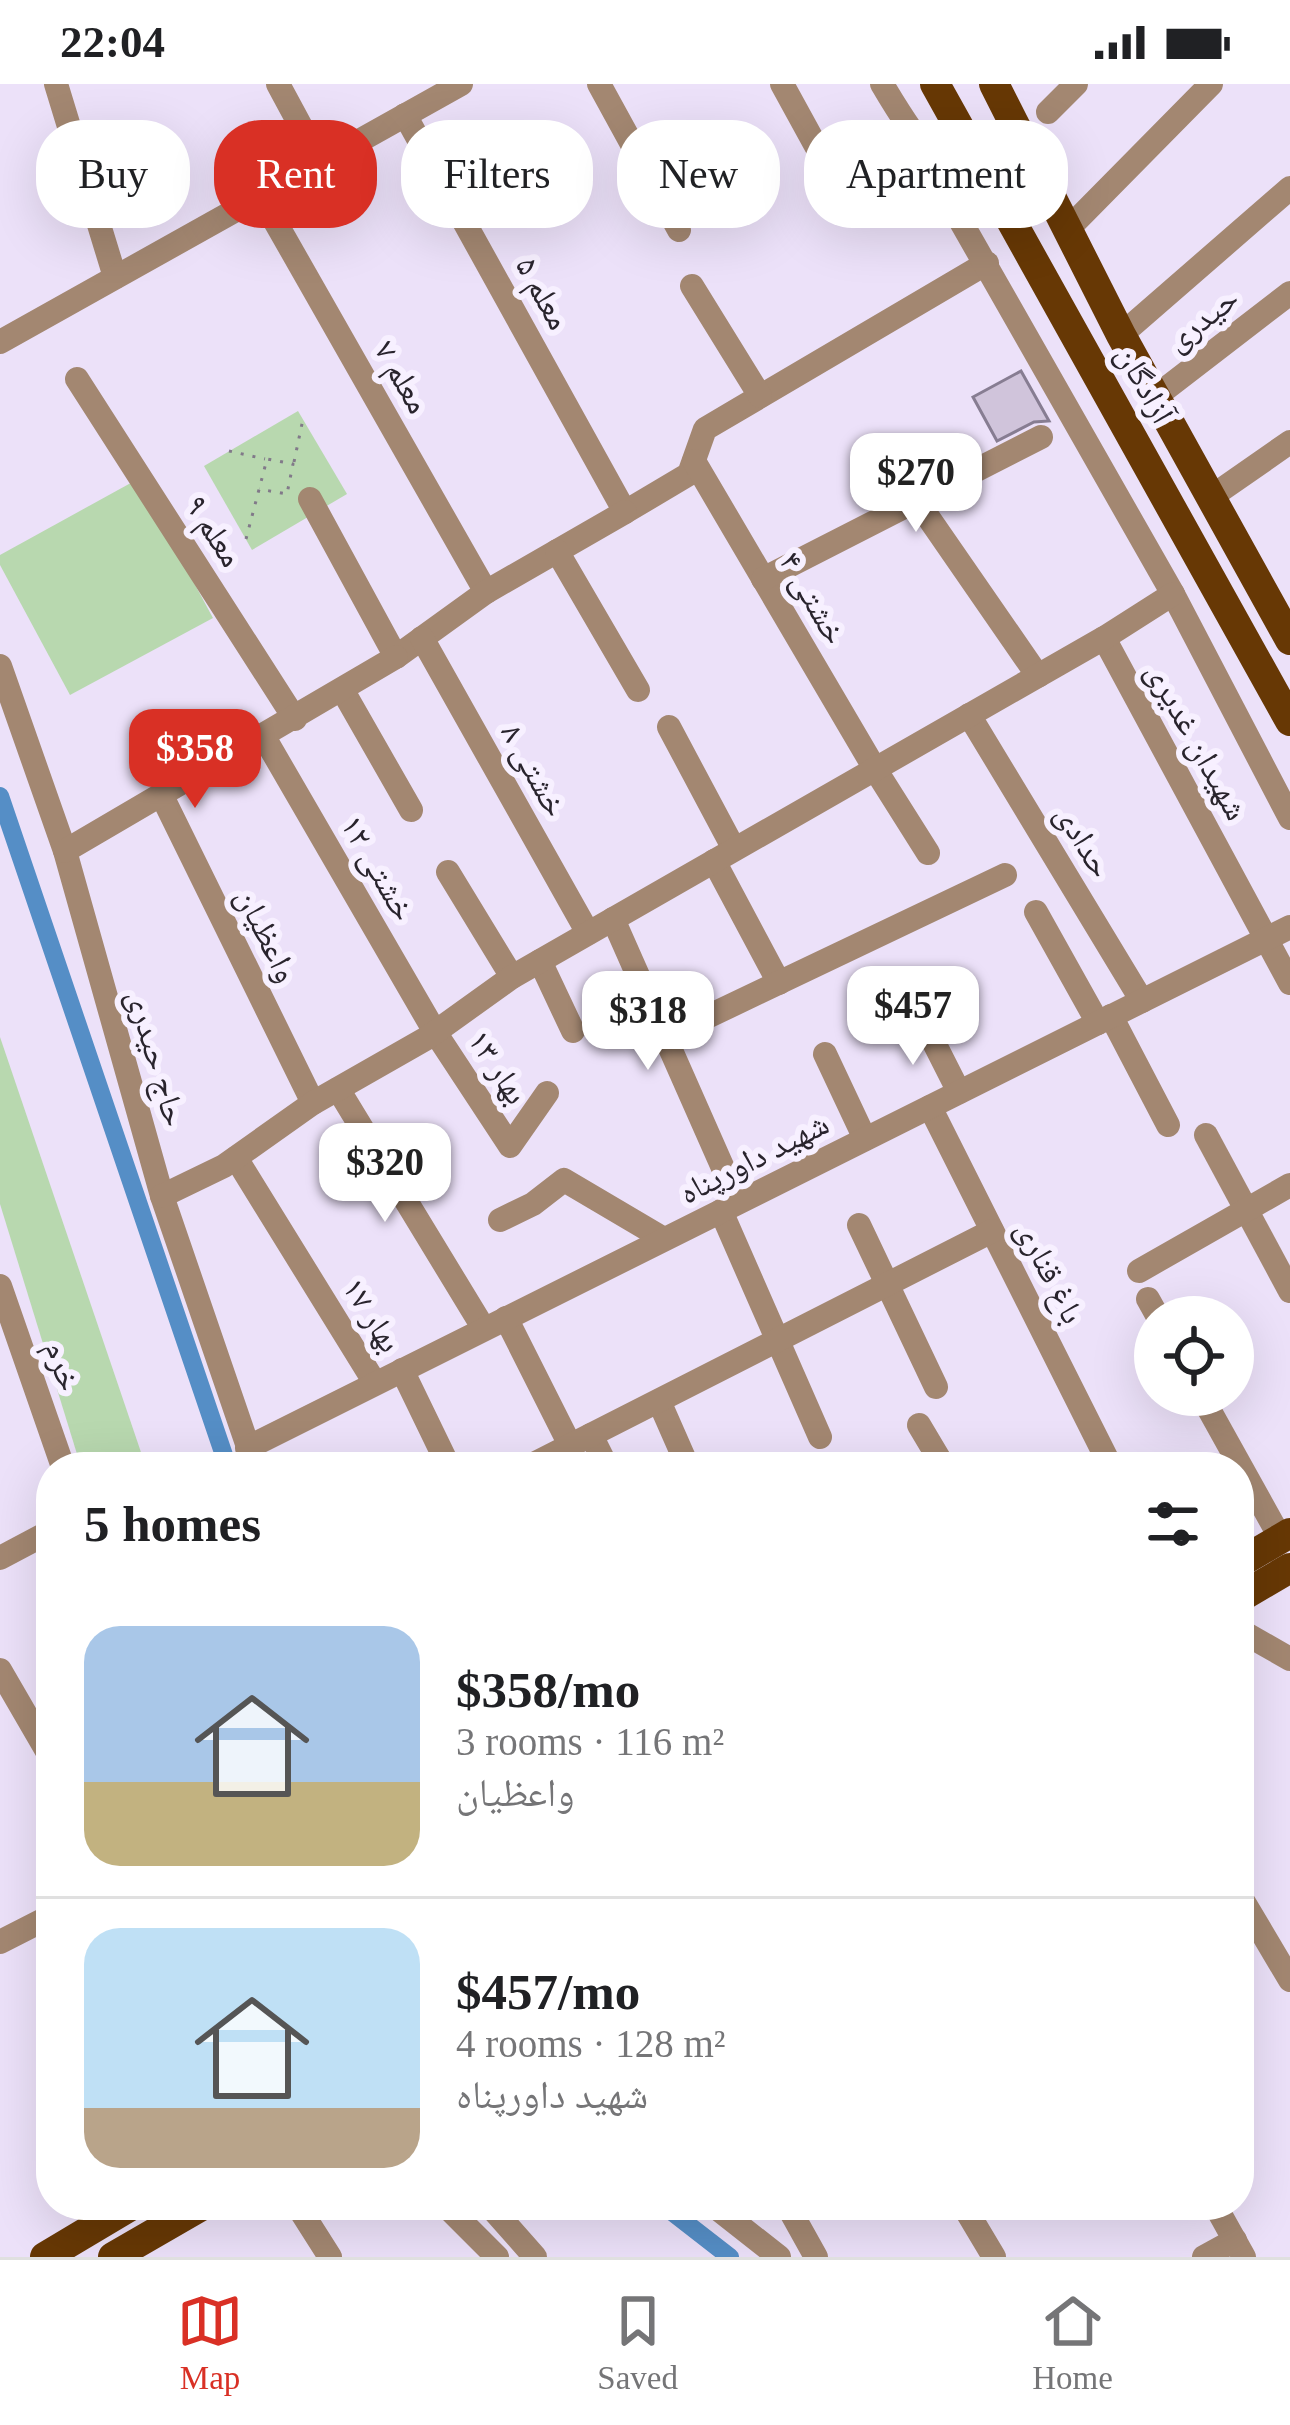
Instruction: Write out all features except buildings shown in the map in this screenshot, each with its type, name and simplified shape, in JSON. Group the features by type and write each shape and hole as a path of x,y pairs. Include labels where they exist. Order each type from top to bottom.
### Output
{"main road":[{"name":"آزادگان","path":"934,84 954,120"},
{"name":"آزادگان","path":"994,84 1126,344 1290,640"},
{"name":"آزادگان","path":"1014,228 1290,721"},
{"path":"1045,282 1062,297 1119,385 1129,386 1135,381 1126,344"},
{"path":"1254,1558 1287,1547"},
{"path":"1254,1582 1287,1547"},
{"path":"51,2255 108,2220"},
{"path":"112,2257 147,2249 184,2220"}],"street":[{"path":"56,84 115,277"},
{"path":"278,84 297,120"},
{"path":"377,130 460,84"},
{"path":"599,84 679,230"},
{"path":"782,84 804,124"},
{"path":"882,84 903,120"},
{"path":"1048,112 1076,84"},
{"path":"1068,230 1210,84"},
{"name":"معلم ۵","path":"405,115 624,507"},
{"path":"1126,344 1290,188"},
{"path":"0,341 214,221"},
{"name":"معلم ۷","path":"279,228 486,592"},
{"path":"966,228 1173,594 1290,818"},
{"path":"64,851 343,691 486,592 624,507 689,474 705,429 987,263"},
{"path":"692,286 760,396"},
{"name":"حیدری","path":"1155,397 1290,293"},
{"name":"معلم ۹","path":"77,379 295,719"},
{"path":"763,579 1041,437"},
{"path":"1211,497 1290,442"},
{"name":"خشتی ۴","path":"694,461 928,853"},
{"path":"1142,539 1154,473"},
{"path":"310,499 396,657"},
{"path":"917,501 1038,676"},
{"path":"557,551 638,690"},
{"path":"162,1196 236,1158 313,1103 435,1032 512,976 1173,594"},
{"name":"خشتی ۸","path":"422,638 588,933"},
{"name":"شهیدان غدیری","path":"1104,638 1290,983"},
{"name":"حاج حیدری","path":"0,666 64,851 162,1196 249,1452"},
{"path":"343,691 411,810"},
{"name":"حدادی","path":"969,715 1142,1001"},
{"path":"669,727 779,983"},
{"name":"خشتی ۱۲","path":"264,737 435,1032"},
{"name":"واعظیان","path":"162,796 313,1103"},
{"path":"448,872 512,976"},
{"path":"665,1037 1005,874"},
{"path":"1036,912 1168,1125"},
{"path":"613,919 665,1037 777,1340 820,1437"},
{"name":"شهید داورپناه","path":"259,1452 375,1383 1290,927"},
{"path":"540,961 573,1031"},
{"path":"921,1016 959,1092"},
{"name":"بهار ۱۳","path":"435,1032 510,1146 547,1093"},
{"path":"824,1054 865,1139"},
{"path":"338,1089 495,1324 592,1452"},
{"name":"باغ قناری","path":"929,1107 1103,1452"},
{"path":"1206,1135 1290,1291"},
{"name":"بهار ۱۷","path":"236,1158 375,1383"},
{"path":"500,1220 533,1204 564,1180 664,1239"},
{"path":"1139,1271 1290,1185"},
{"path":"860,1226 936,1388"},
{"path":"557,1452 992,1231"},
{"name":"خرم","path":"0,1286 58,1452"},
{"path":"402,1370 442,1452"},
{"path":"659,1400 682,1452"},
{"path":"1213,1416 1233,1452"},
{"path":"919,1425 935,1452"},
{"path":"1254,1489 1287,1547"},
{"path":"0,1558 36,1539"},
{"path":"1254,1639 1290,1659"},
{"path":"0,1670 36,1732"},
{"path":"1254,1919 1290,1980"},
{"path":"0,1942 36,1924"},
{"path":"306,2220 329,2257"},
{"path":"460,2220 497,2257"},
{"path":"502,2220 535,2257"},
{"path":"732,2220 779,2257"},
{"path":"795,2220 816,2257"},
{"path":"972,2220 994,2257"},
{"path":"1204,2257 1239,2248 1223,2220"}],"path":[{"path":"259,489 287,494 303,419"},
{"path":"229,452 293,464"},
{"path":"246,538 267,459"}],"green space":[{"path":"298,411 347,494 252,550 204,466"},
{"path":"138,479 213,618 70,695 0,565 0,555"},
{"path":"0,1037 141,1452 76,1452 0,1204"}],"waterway":[{"path":"0,796 223,1452"},
{"path":"682,2220 730,2257"}]}
